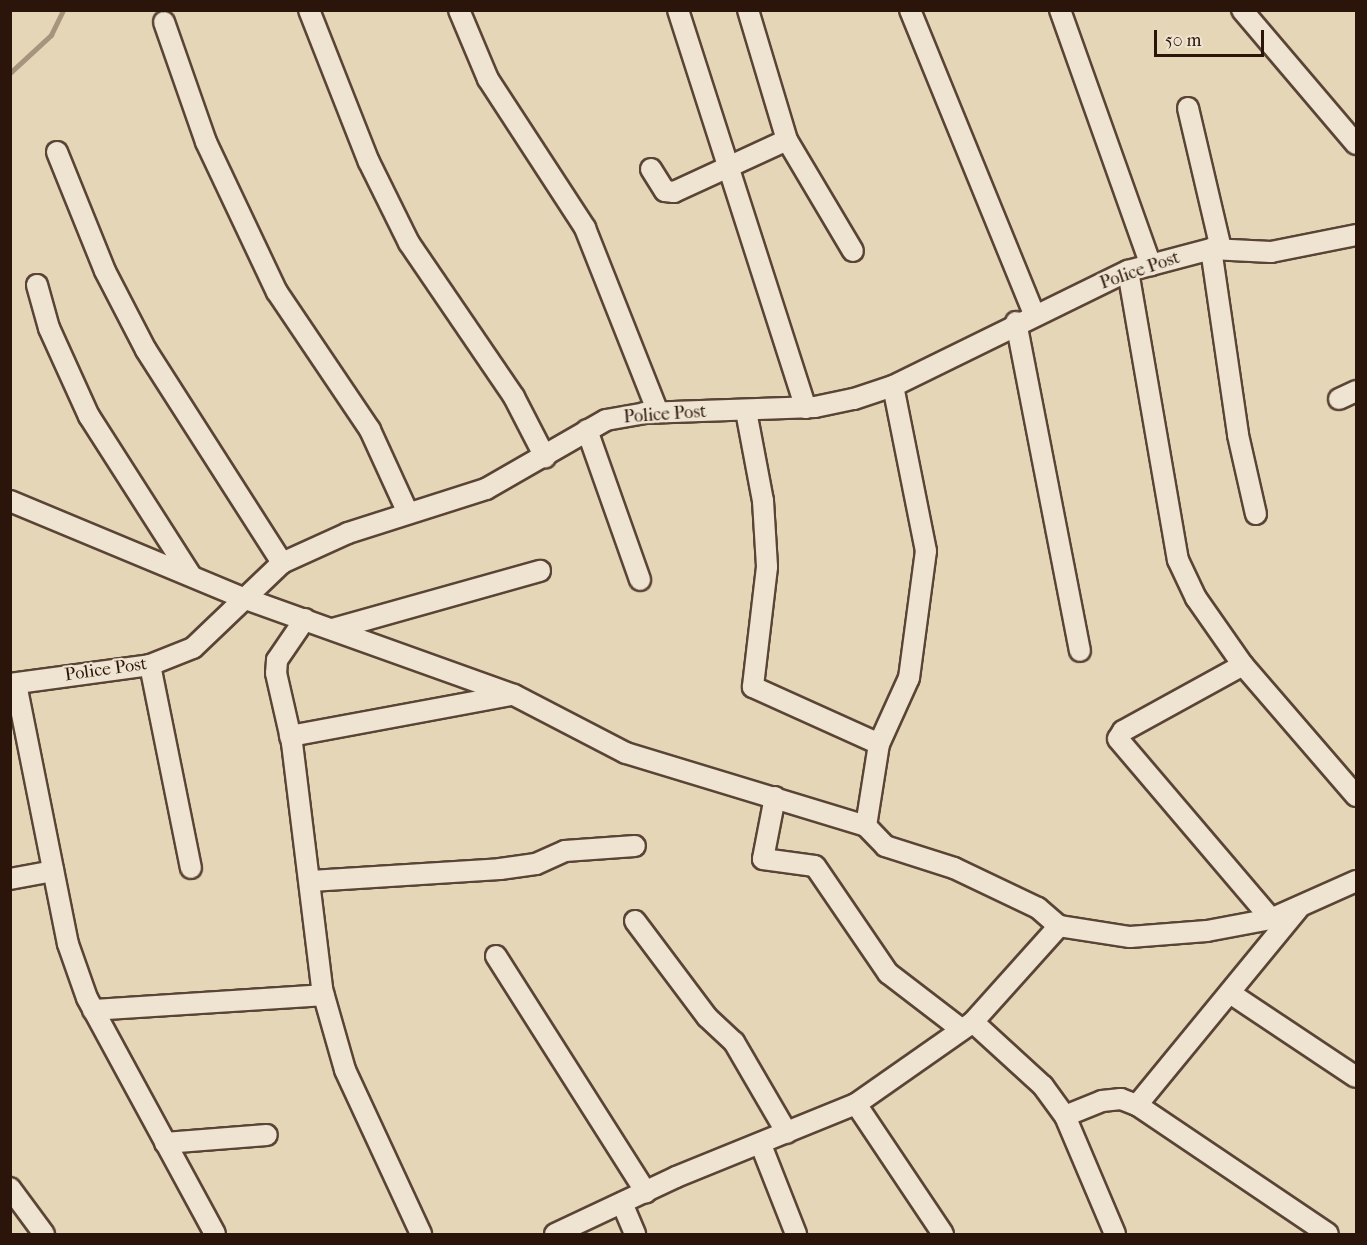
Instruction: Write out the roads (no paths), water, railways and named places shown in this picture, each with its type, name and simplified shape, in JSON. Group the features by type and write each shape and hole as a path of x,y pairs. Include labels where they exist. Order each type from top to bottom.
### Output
{"street":[{"path":"309,10 369,162 409,243 514,397 545,458"},
{"path":"459,10 488,79 585,228 658,412"},
{"path":"678,10 806,408"},
{"path":"748,10 787,140 853,251"},
{"path":"910,10 1034,314"},
{"path":"1060,10 1151,265"},
{"path":"1242,10 1356,144"},
{"path":"164,22 206,142 277,292 370,430 408,513"},
{"path":"1188,108 1216,249 1229,377 1256,514"},
{"path":"651,169 665,191 674,192 787,140"},
{"path":"57,152 105,271 146,350 282,563"},
{"name":"Police Post","path":"13,684 150,665 193,648 282,563 408,513 486,489 545,458 606,420 658,412 806,408 894,386 1016,322 1128,271 1216,249 1281,251 1356,235"},
{"path":"1128,271 1178,560 1196,598 1243,665 1356,796"},
{"path":"37,285 49,328 89,416 190,574"},
{"path":"1016,322 1080,651"},
{"path":"866,826 879,744 909,678 926,551 894,386"},
{"path":"746,411 763,501 767,567 750,675 753,687 879,744"},
{"path":"587,430 640,580"},
{"path":"10,501 246,599 305,618 513,695 626,753 866,826 885,846 954,868 1038,908 1059,926 1130,937 1167,936 1271,919 1306,899 1356,881"},
{"path":"333,629 540,571"},
{"path":"305,618 277,660 311,881 324,995 345,1070 421,1234"},
{"path":"150,665 192,868"},
{"path":"1243,665 1123,731 1119,739 1271,919"},
{"path":"13,684 68,944 93,1010 215,1234"},
{"path":"290,736 513,695"},
{"path":"775,797 763,859 815,866 888,973 967,1025 1043,1086 1065,1116 1115,1234"},
{"path":"311,881 500,869 536,864 565,851 635,846"},
{"path":"10,879 53,871"},
{"path":"1137,1105 1306,899"},
{"path":"635,921 707,1017 734,1042 787,1133"},
{"path":"555,1234 646,1192 856,1104 967,1025 1059,926"},
{"path":"496,956 646,1192"},
{"path":"1230,993 1356,1077"},
{"path":"93,1010 324,995"},
{"path":"1065,1116 1102,1101 1121,1099 1137,1105 1328,1234"},
{"path":"856,1104 943,1234"},
{"path":"165,1143 267,1135"},
{"path":"761,1144 796,1234"},
{"path":"10,1188 44,1234"},
{"path":"622,1203 635,1234"}],"waterway":[{"path":"10,73 51,35 63,10"}]}
